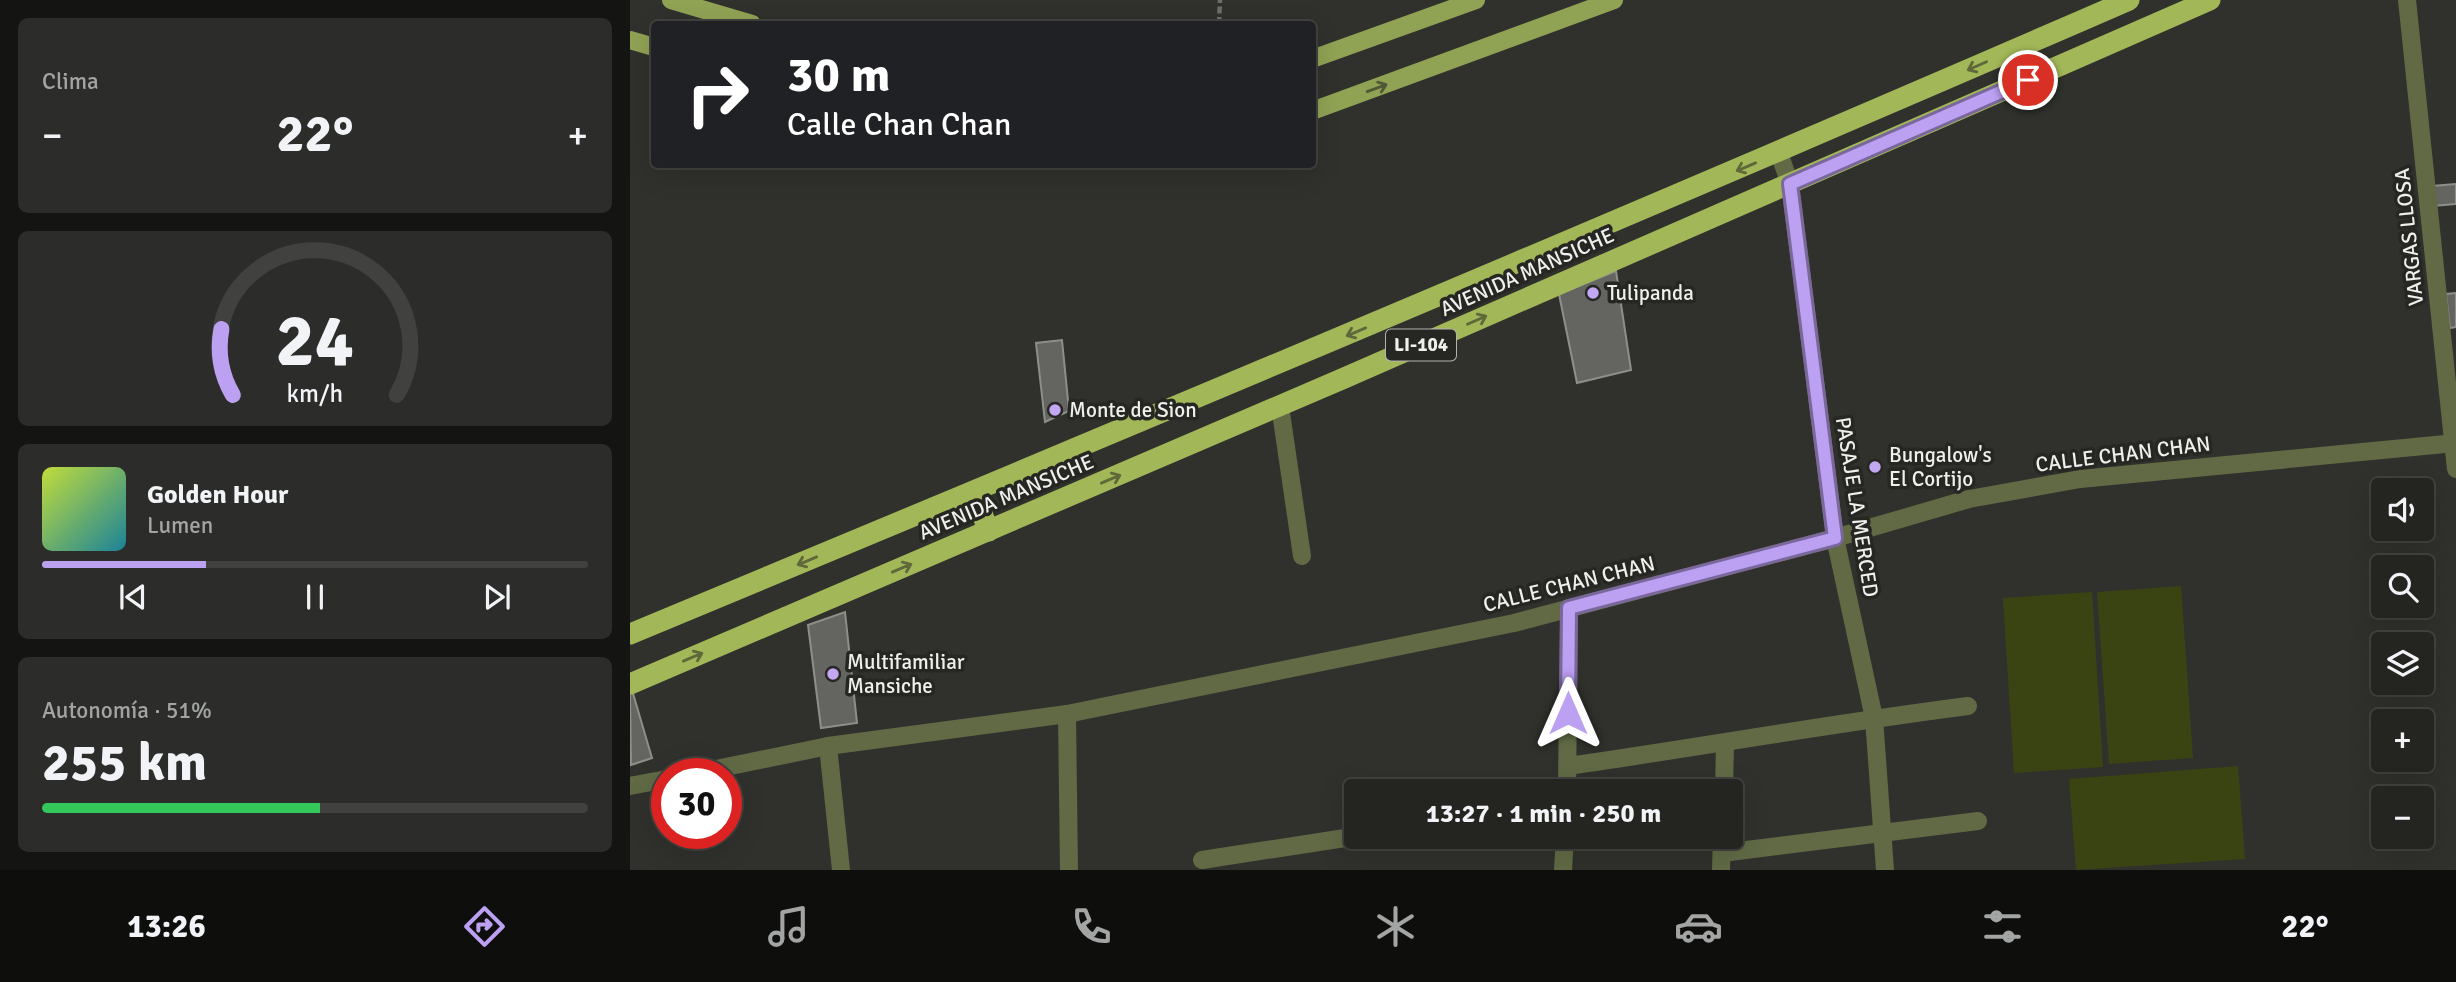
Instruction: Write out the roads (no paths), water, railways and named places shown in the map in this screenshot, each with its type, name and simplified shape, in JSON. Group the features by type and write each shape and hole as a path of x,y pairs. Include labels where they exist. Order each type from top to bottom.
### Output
{"highway":[{"name":"AVENIDA MANSICHE","path":"630,634 1328,344 1779,153 2129,0"},
{"name":"AVENIDA MANSICHE","path":"630,684 1280,406 2210,0"},
{"path":"2087,18 2099,48"},
{"path":"1328,344 1342,379"},
{"path":"973,492 989,531"}],"main road":[{"path":"671,0 742,21"},
{"path":"1316,58 1476,0"},
{"path":"1316,110 1614,0"},
{"path":"630,40 651,46"}],"street":[{"name":"VARGAS LLOSA","path":"2407,0 2456,469"},
{"name":"PASAJE LA MERCED","path":"1779,153 1790,184 1835,538 1874,718 1885,870"},
{"path":"1280,406 1302,556"},
{"name":"CALLE CHAN CHAN","path":"742,764 828,746 1067,714 1514,623 1835,538 1969,499 2080,479 2455,443"},
{"path":"1567,779 1569,608"},
{"path":"1568,766 1968,706"},
{"path":"1067,714 1069,870"},
{"path":"1724,779 1725,743"},
{"path":"828,746 841,870"},
{"path":"630,786 651,782"},
{"path":"1722,853 1978,821"},
{"path":"1202,860 1344,838"},
{"path":"1563,870 1564,849"}],"place":[{"name":"Tulipanda","path":"1593,293"},
{"name":"Monte de Sion","path":"1055,410"},
{"name":"Bungalow's El Cortijo","path":"1875,467"},
{"name":"Multifamiliar Mansiche","path":"833,674"}]}
